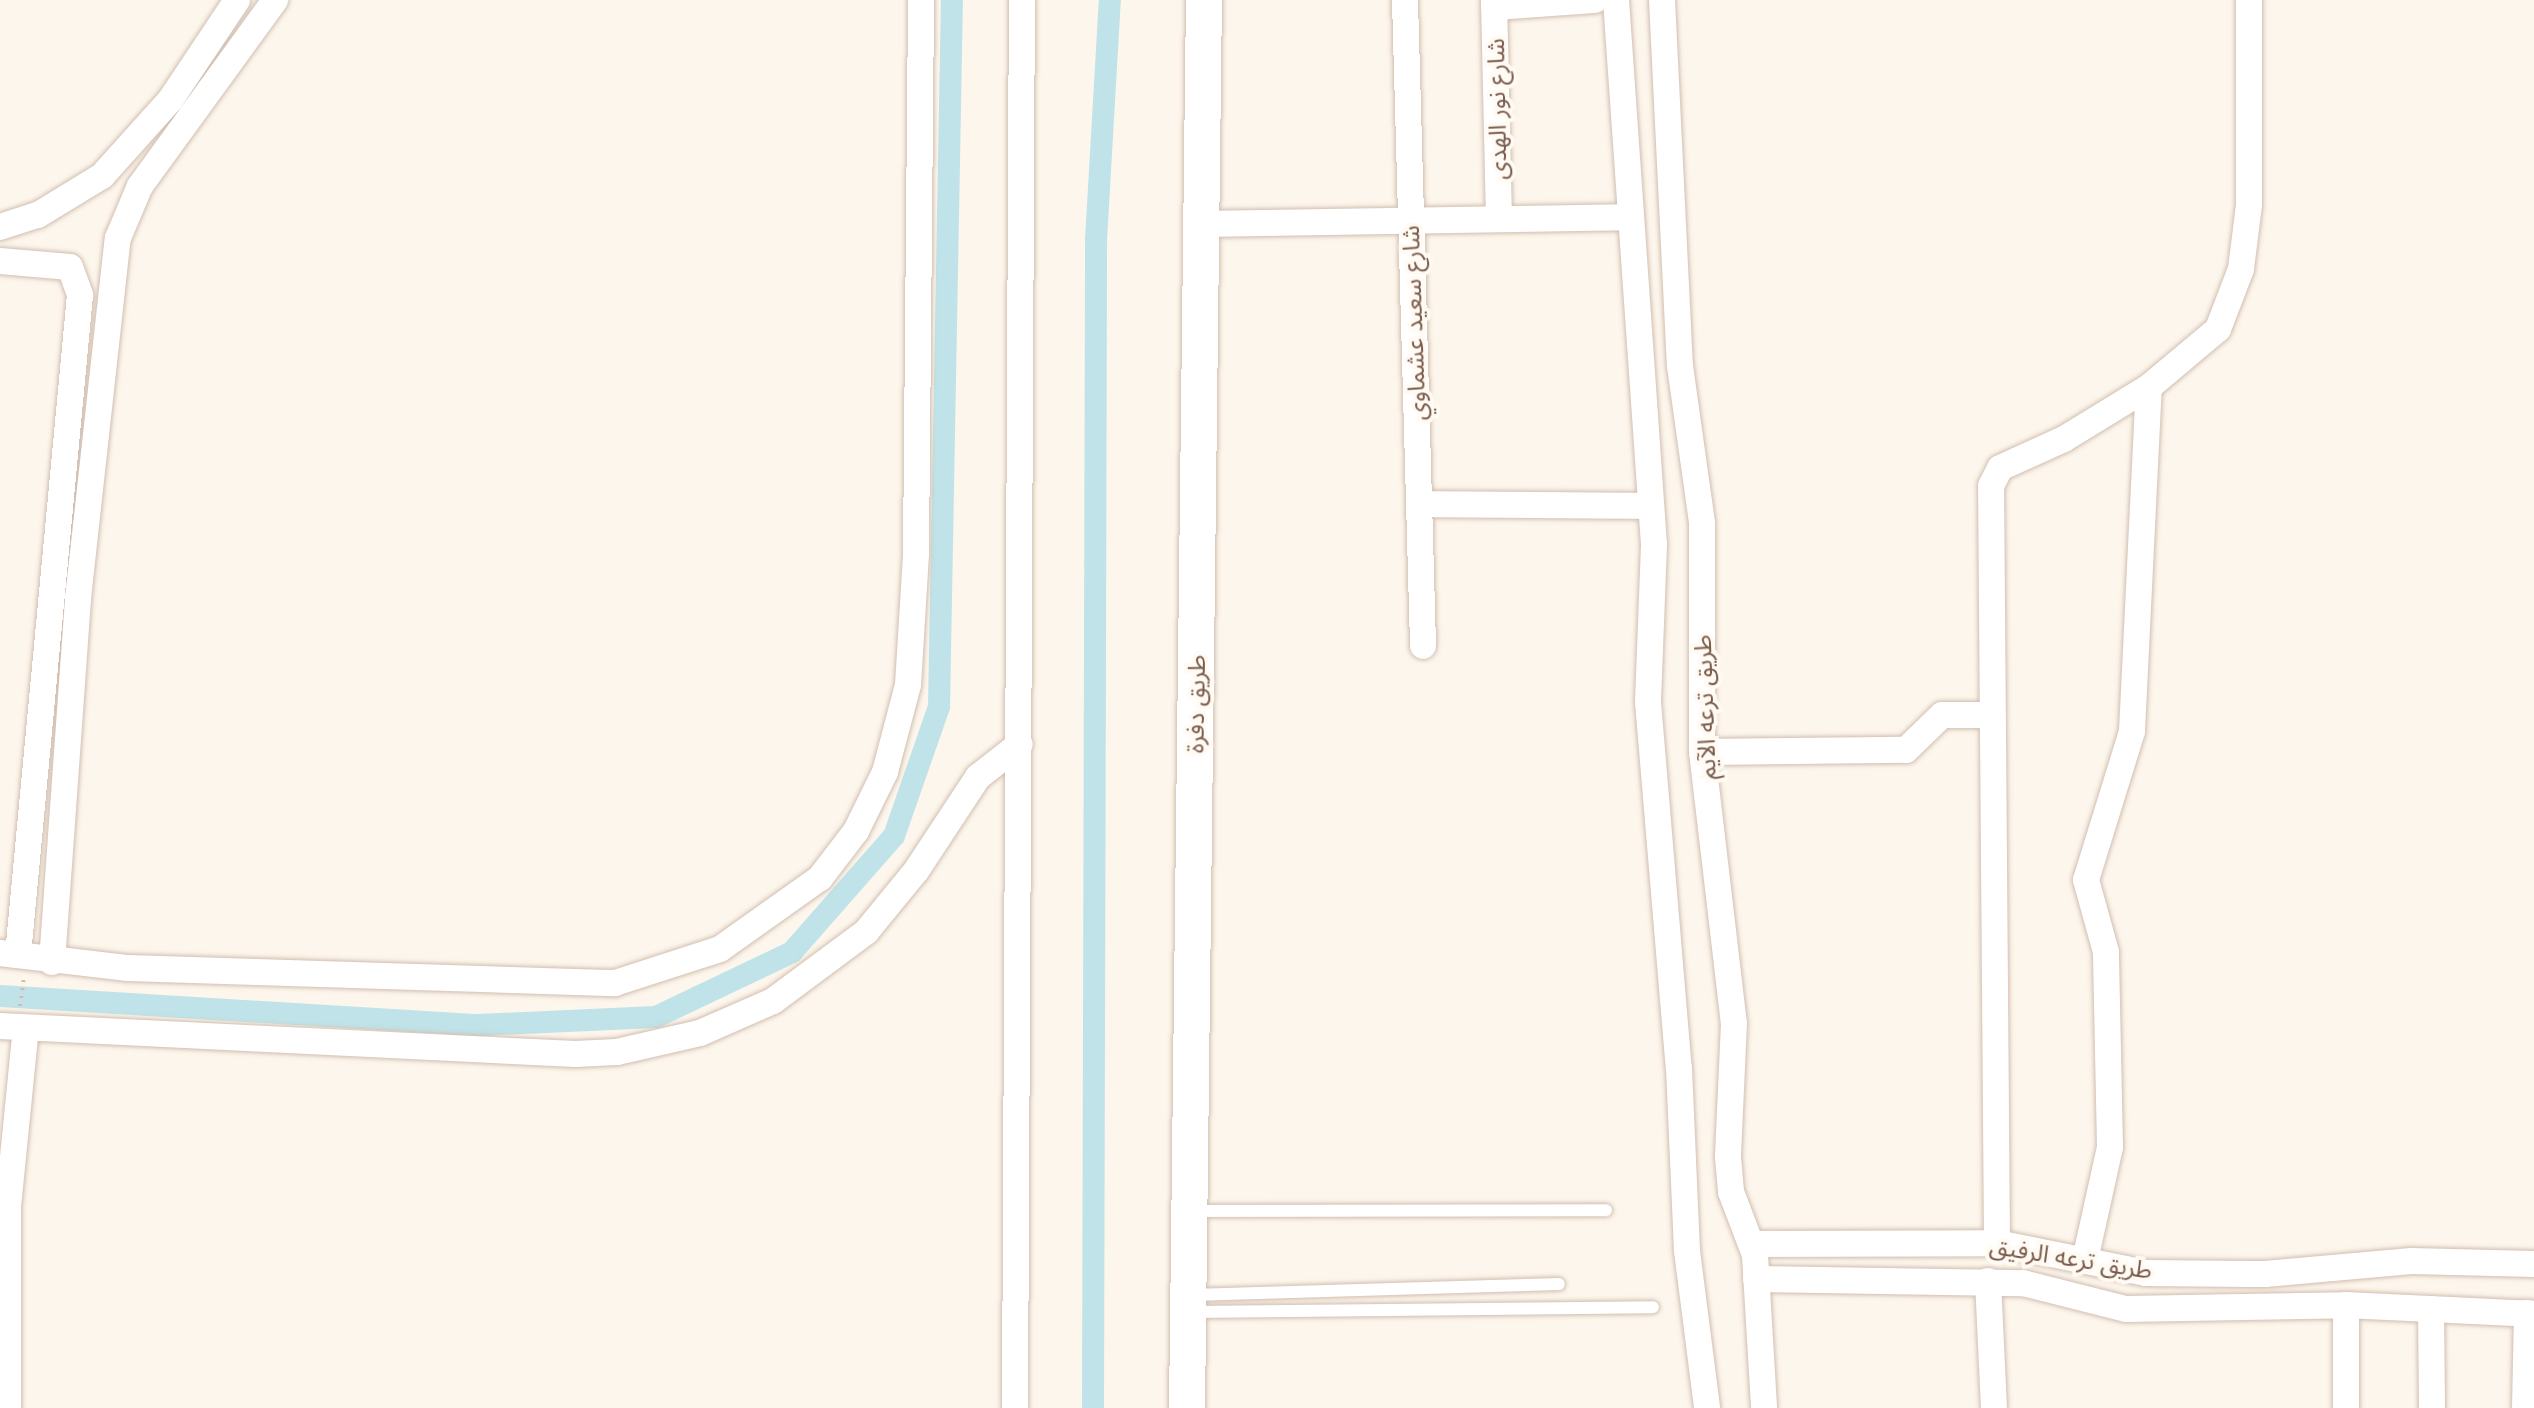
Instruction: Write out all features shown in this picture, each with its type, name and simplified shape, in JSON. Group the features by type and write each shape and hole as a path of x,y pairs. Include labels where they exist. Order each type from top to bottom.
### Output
{"main road":[{"name":"طريق دفرة","path":"1187,1408 1198,224 1204,0"}],"street":[{"path":"0,227 38,215 102,176 171,99 237,0"},
{"path":"24,957 78,598 118,238 140,186 275,0"},
{"path":"24,957 615,983 720,949 820,878 856,831 885,772 908,685 916,554 921,0"},
{"path":"1015,1408 1022,0"},
{"name":"شارع سعيد عشماوي","path":"1405,0 1423,646"},
{"path":"1494,3 1595,0"},
{"path":"1616,0 1654,545 1648,702 1679,1068 1687,1251 1707,1408"},
{"name":"طريق ترعه الآيم","path":"1662,0 1680,366 1702,523 1702,752 1734,1023 1729,1175 1751,1244 1764,1408"},
{"path":"1997,1243 1988,715 1991,486 2000,468 2017,457 2064,439 2149,387 2218,329 2241,269 2249,205 2249,0"},
{"name":"شارع نور الهدى","path":"1494,3 1499,218"},
{"path":"1198,224 1629,217"},
{"path":"0,261 70,267 80,295 24,957"},
{"path":"2085,1260 2110,1147 2103,1047 2106,952 2086,880 2132,731 2149,387"},
{"path":"1419,504 1649,506"},
{"path":"1702,752 1906,750 1942,715 1988,715"},
{"path":"8,1408 8,1207 15,1027 575,1054 617,1052 700,1033 773,1001 866,932 916,871 978,777 1020,744"},
{"name":"طريق ترعه الرفيق","path":"1751,1244 1997,1243 2146,1273 2235,1274 2411,1261 2534,1264"},
{"name":"طريق ترعه الرفيق","path":"1756,1279 2023,1283 2126,1309 2346,1305 2530,1314"},
{"path":"1988,1281 1994,1408"},
{"path":"2346,1305 2346,1408"},
{"path":"2431,1309 2432,1408"},
{"path":"2525,1408 2530,1314"}],"lane":[{"path":"1190,1211 1606,1210"},
{"path":"1189,1304 1559,1284"},
{"path":"1189,1304 1653,1307"}],"path":[{"path":"15,1027 24,957"}],"waterway":[{"path":"0,996 478,1025 656,1017 792,952 894,836 939,707 952,0"},
{"path":"1093,1408 1096,240 1110,0"}]}
